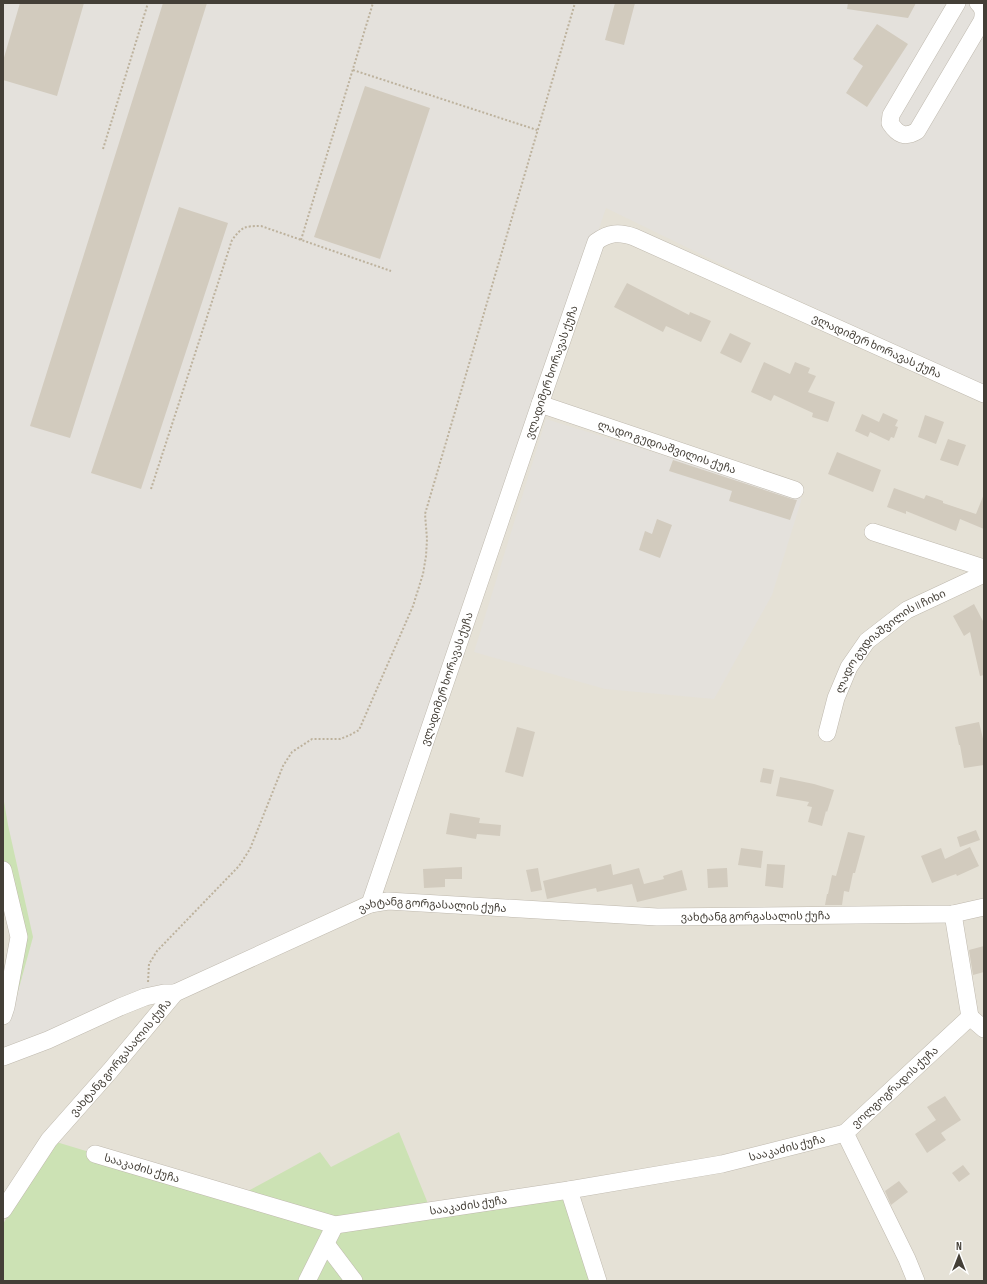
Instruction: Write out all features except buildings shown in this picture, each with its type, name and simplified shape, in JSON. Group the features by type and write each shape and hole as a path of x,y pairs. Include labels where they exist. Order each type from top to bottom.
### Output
{"street":[{"path":"957,3 891,115 890,123 898,133 910,135 917,131 982,20 984,14 983,9 978,3"},
{"name":"ვლადიმერ ხორავას ქუჩა","path":"370,904 596,242 609,234 617,233 634,236 984,394"},
{"name":"ლადო გუდიაშვილის ქუჩა","path":"540,404 795,490"},
{"path":"873,532 984,568"},
{"name":"ლადო გუდიაშვილის II ჩიხი","path":"827,733 836,698 849,667 867,641 907,610 984,574"},
{"path":"3,870 19,937 5,1011"},
{"name":"ვახტანგ გორგასალის ქუჩა","path":"3,1210 49,1140 110,1071 175,993 370,904 388,902 657,917 953,914 984,907"},
{"path":"953,914 970,1017 984,1029"},
{"path":"3,1057 48,1040 120,1007 153,995 175,993"},
{"name":"ვოლგოგრადის ქუჩა","path":"916,1281 907,1259 845,1133 970,1017"},
{"name":"სააკაძის ქუჩა","path":"95,1154 335,1225 569,1190 722,1164 845,1133"},
{"path":"569,1190 598,1281"},
{"path":"308,1281 335,1225"},
{"path":"326,1244 354,1281"}],"path":[{"path":"103,149 148,3"},
{"path":"301,240 374,3"},
{"path":"153,995 148,981 149,964 157,951 239,866 250,849 283,766 292,752 312,739 340,739 350,736 359,730 413,606 423,574 426,556 427,539 425,514 575,3"},
{"path":"353,70 537,130"},
{"path":"151,489 232,240 238,232 247,226 261,226 392,271"}],"shaded area":[{"path":"3,3 984,3 984,1281 3,1281"},
{"path":"3,3 984,3 984,385 760,283 606,208 540,404 367,895 177,985 3,1052 3,1034 14,1006 33,937 3,796"},
{"path":"546,419 802,498 772,595 714,699 605,689 474,652"}],"green space":[{"path":"3,796 33,937 14,1006 19,937 3,870"},
{"path":"399,1132 431,1211 569,1190 598,1281 3,1281 3,1224 53,1141 255,1202 248,1191 320,1152 331,1167"}]}
